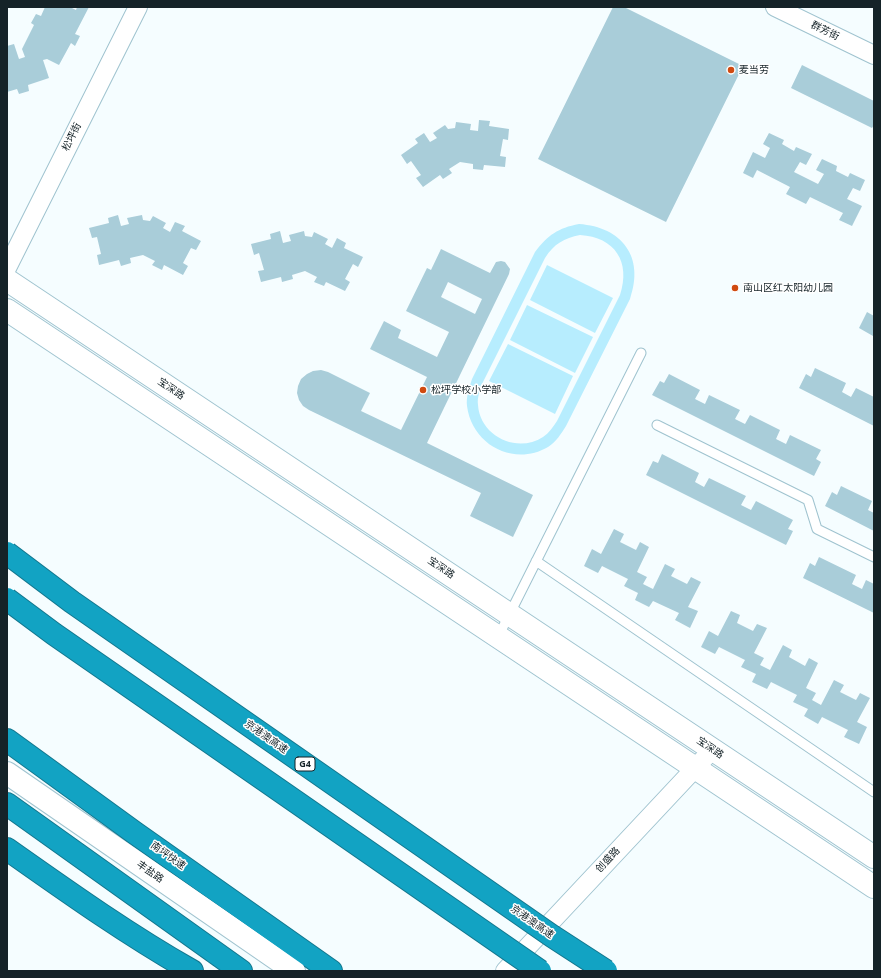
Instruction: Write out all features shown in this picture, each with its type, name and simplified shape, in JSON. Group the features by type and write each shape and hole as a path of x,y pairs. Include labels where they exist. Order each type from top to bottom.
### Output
{"highway":[{"name":"京港澳高速","path":"7,553 72,602 552,936 606,971"},
{"path":"7,599 54,634 540,971"},
{"name":"南坪快速","path":"7,740 331,971"},
{"path":"7,804 241,971"},
{"path":"7,849 85,905 155,950 192,971"}],"street":[{"name":"松坪街","path":"7,268 138,7"},
{"name":"群芳街","path":"775,7 874,55"},
{"name":"宝深路","path":"7,280 874,857"},
{"path":"7,310 874,887"},
{"name":"创盛路","path":"505,971 712,750"},
{"name":"丰盐路","path":"7,772 294,971"}],"lane":[{"path":"498,637 641,353"},
{"path":"657,425 808,500 817,529 874,557"},
{"path":"536,561 874,792"}],"shaded area":[{"path":"579,224 594,226 607,231 618,238 626,247 632,258 634,270 634,284 630,299 566,426 558,438 548,447 535,453 522,455 497,449 477,432 471,420 467,406 467,399 472,379 535,252 544,241 554,233","holes":["580,235 592,237 611,246 617,253 623,272 623,283 620,295 557,421 551,430 543,437 533,442 522,444 512,443 502,439 485,425 480,416 478,399 482,384 548,253 560,242 569,238"]},
{"path":"547,265 613,298 595,333 530,300"},
{"path":"527,305 593,337 575,373 510,340"},
{"path":"508,344 573,376 555,414 489,381"}],"building":[{"path":"45,7 70,7 76,10 77,7 89,7 75,34 80,36 75,46 71,43 59,65 47,59 43,60 49,78 28,85 29,91 19,94 17,89 7,92 7,46 14,44 19,59 25,57 22,49 34,25 31,23 36,14 41,16"},
{"path":"613,7 624,7 743,66 666,222 538,159"},
{"path":"802,65 874,101 874,125 872,128 791,88"},
{"path":"479,120 490,121 489,126 509,129 508,140 503,139 500,156 506,157 505,167 484,165 483,170 473,169 473,164 460,162 449,169 452,173 443,179 440,175 423,187 416,178 421,175 411,161 407,164 401,155 418,143 415,139 424,133 430,142 437,138 433,133 445,125 448,129 455,128 456,122 471,124 470,130 478,131"},
{"path":"769,133 784,140 782,144 794,151 796,147 812,154 806,165 800,162 794,172 818,184 824,174 816,170 822,159 837,166 836,171 848,177 850,173 865,180 860,191 853,188 847,199 862,206 852,226 839,220 843,213 810,197 806,204 786,194 790,187 757,170 753,178 743,173 753,152 765,158 770,148 763,144"},
{"path":"118,215 121,226 129,224 127,218 142,215 143,220 150,221 153,216 166,223 163,228 170,232 175,222 185,226 182,231 201,241 196,250 191,248 183,263 188,266 183,275 164,265 162,270 152,265 155,261 143,255 130,258 131,263 121,266 119,260 99,265 97,255 101,254 97,237 92,238 89,228 109,223 108,218"},
{"path":"280,231 283,243 291,241 289,235 304,231 305,236 312,237 314,232 328,239 325,244 332,248 337,238 346,243 344,248 363,257 358,267 353,264 345,279 350,282 345,291 326,282 324,286 314,282 317,277 305,271 292,275 293,279 282,282 281,277 261,282 258,271 264,270 259,253 254,255 251,244 271,239 270,234"},
{"path":"441,249 490,273 496,262 501,261 505,262 510,269 509,274 427,443 533,495 513,537 470,516 481,493 309,410 303,406 299,400 297,393 301,379 313,371 321,370 328,372 370,393 361,411 401,430 427,377 370,349 384,321 401,330 398,338 437,357 449,332 406,311 427,268 431,270","holes":["448,282 482,299 475,314 441,297"]},
{"path":"867,312 874,316 873,336 859,328"},
{"path":"815,368 846,383 842,392 851,397 856,388 874,397 874,426 799,388 806,374 811,377"},
{"path":"669,374 700,390 695,399 705,404 709,395 740,410 735,419 745,424 750,415 780,430 776,439 786,444 790,435 821,450 816,459 821,462 814,476 652,395 660,381 664,383"},
{"path":"662,454 699,473 695,482 704,487 709,478 746,496 741,505 751,510 756,501 793,520 788,529 793,531 786,545 646,475 653,461 658,463"},
{"path":"841,486 872,501 868,510 874,513 874,531 825,506 832,492 837,495"},
{"path":"614,529 624,534 620,542 636,550 640,542 649,547 637,572 647,577 643,584 653,589 665,564 675,569 671,576 687,584 691,577 701,582 688,607 698,611 690,628 675,620 679,613 653,601 649,607 635,600 638,593 624,586 628,579 602,566 598,573 584,566 592,549 601,554"},
{"path":"819,557 856,575 852,584 862,589 866,580 874,584 874,613 803,578 810,563 815,566"},
{"path":"731,611 740,615 737,623 753,631 757,624 767,628 754,653 764,658 760,665 770,670 783,645 792,650 789,657 805,666 809,658 818,663 806,688 816,693 812,700 821,705 834,680 844,685 840,692 856,700 860,693 870,698 857,722 867,727 859,744 844,737 848,730 822,717 818,724 804,716 808,709 793,702 797,695 771,682 767,689 752,682 756,674 741,667 745,660 719,647 715,654 701,647 709,631 718,636"}],"place":[{"name":"麦当劳","path":"731,70"},
{"name":"南山区红太阳幼儿园","path":"735,288"},
{"name":"松坪学校小学部","path":"423,390"}]}
